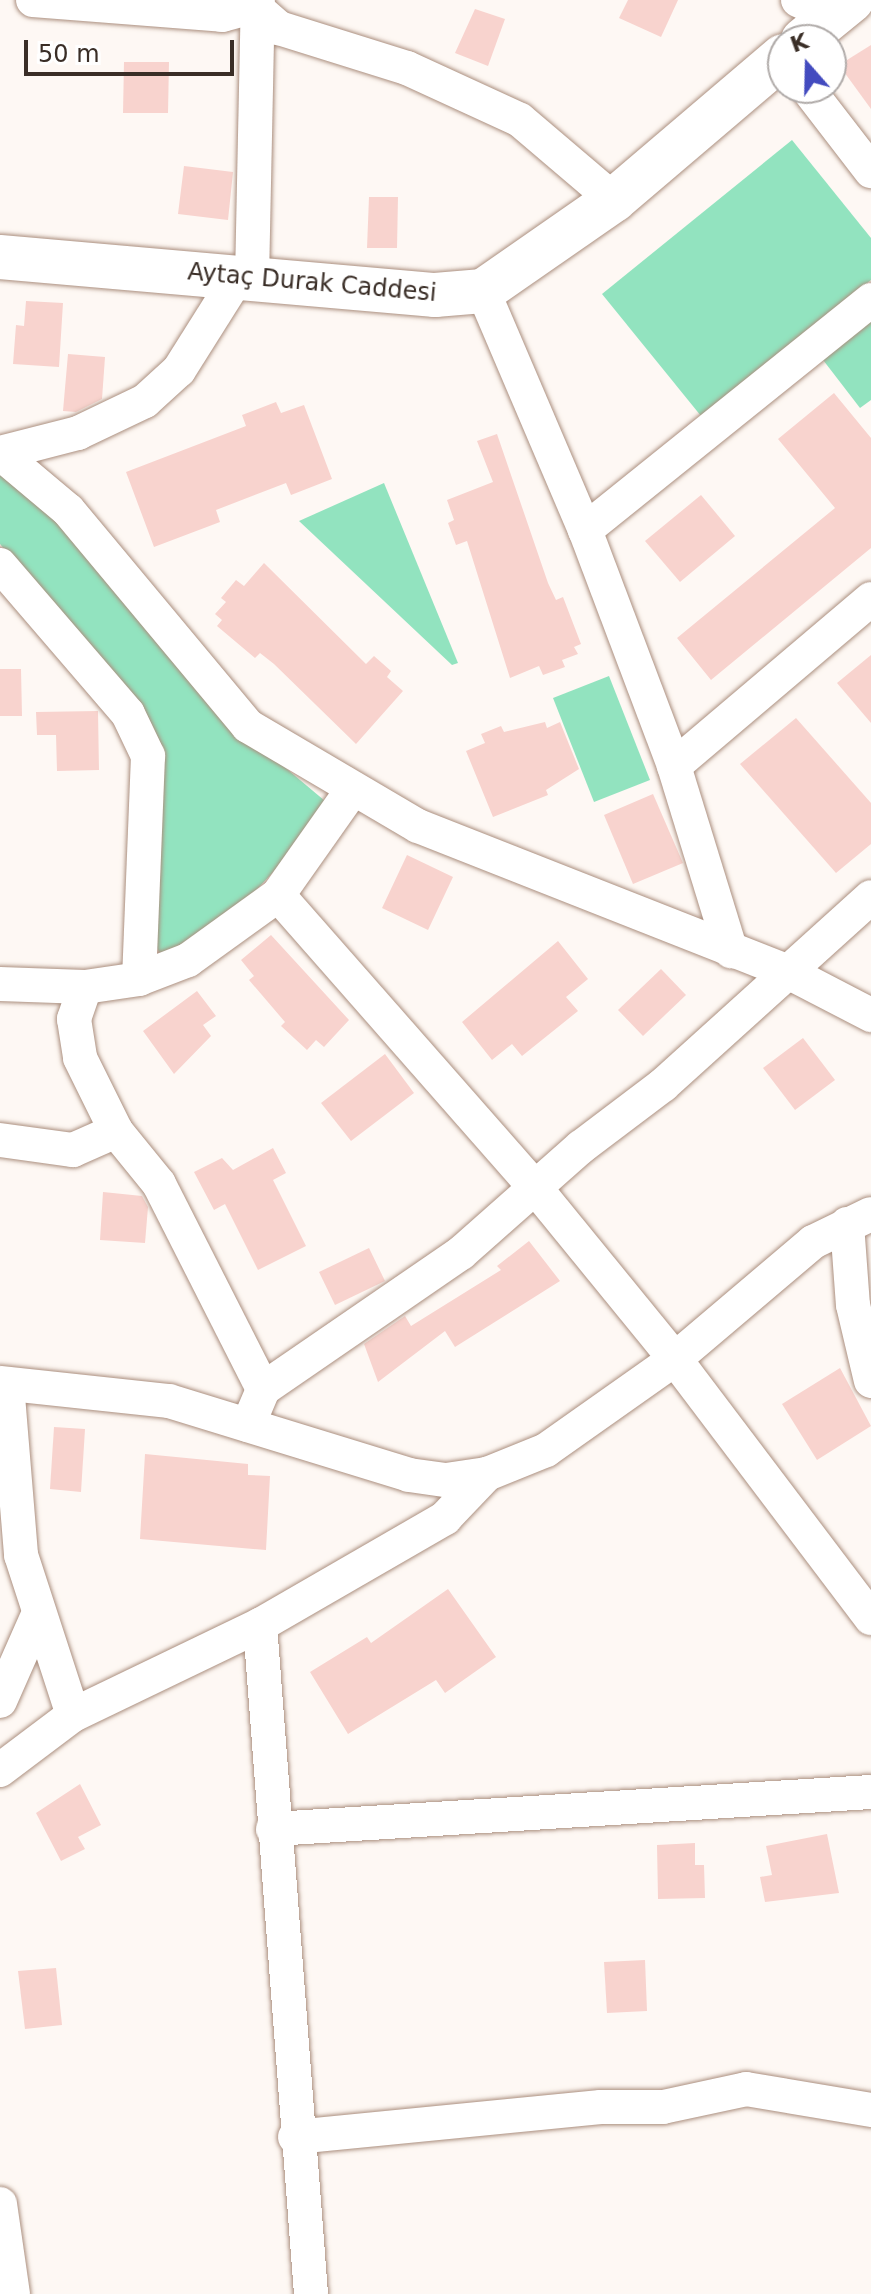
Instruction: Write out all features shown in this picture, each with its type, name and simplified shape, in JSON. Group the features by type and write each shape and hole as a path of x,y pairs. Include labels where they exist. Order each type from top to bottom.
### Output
{"main road":[{"path":"483,291 614,200 767,71"},
{"name":"Aytaç Durak Caddesi","path":"0,257 435,295 483,291"}],"street":[{"path":"33,0 222,15 253,2"},
{"path":"253,2 279,28 407,68 520,120 614,200"},
{"path":"0,453 78,433 145,401 179,370 244,278 253,2"},
{"path":"819,104 871,171"},
{"path":"483,291 585,530 674,766 731,951"},
{"path":"585,530 871,300"},
{"path":"0,453 68,510 248,726 352,790 418,826 786,971 871,1015"},
{"path":"0,565 128,714 148,756 139,979"},
{"path":"674,766 871,599"},
{"path":"0,984 85,987 139,979 188,960 278,895 352,790"},
{"path":"278,895 537,1190 675,1359 871,1618"},
{"path":"248,1425 263,1389 393,1303 537,1190 871,897"},
{"path":"85,987 74,1019 80,1058 116,1131 159,1184 263,1389"},
{"path":"0,1140 73,1150 116,1131"},
{"path":"73,1715 21,1555 4,1384 169,1401 409,1475 446,1480 487,1474 546,1450 675,1359 813,1242 859,1219"},
{"path":"859,1219 853,1305 871,1381"},
{"path":"0,1770 73,1715 260,1625 445,1518 487,1474"},
{"path":"0,1701 38,1615"},
{"path":"260,1625 295,2137 311,2294"},
{"path":"273,1829 871,1792"},
{"path":"295,2137 601,2107 663,2107 746,2089 871,2110"},
{"path":"0,2204 13,2294"}],"green space":[{"path":"792,140 871,238 871,280 701,416 602,294"},
{"path":"871,317 871,400 860,408 820,356"},
{"path":"0,468 57,510 244,733 325,801 320,822 231,917 177,956 161,955 151,938 160,791 40,591 0,544"},
{"path":"384,483 458,663 452,665 299,521"},
{"path":"609,676 650,780 594,802 553,698"}],"building":[{"path":"628,0 678,0 661,37 619,18"},
{"path":"475,9 505,19 488,66 455,53"},
{"path":"871,45 871,109 847,76 847,60"},
{"path":"124,62 169,62 168,113 123,113"},
{"path":"184,166 233,172 228,220 178,214"},
{"path":"369,197 398,197 397,248 367,248"},
{"path":"26,301 63,303 59,367 13,364 16,325 24,326"},
{"path":"68,354 105,357 102,399 76,412 63,411"},
{"path":"834,393 871,438 871,548 711,680 677,638 835,508 778,439"},
{"path":"276,402 281,413 304,405 332,479 291,495 286,483 216,510 220,522 154,547 126,472 246,426 242,415"},
{"path":"497,434 548,583 556,600 563,597 581,644 574,647 578,654 562,660 565,667 543,675 539,666 510,678 467,541 456,545 448,523 454,520 447,500 493,482 477,441"},
{"path":"701,495 735,536 680,582 645,541"},
{"path":"264,563 366,664 374,656 391,671 387,677 403,691 356,744 274,664 260,653 255,658 217,626 222,620 215,614 226,602 221,598 236,580 244,586"},
{"path":"871,655 871,723 837,683"},
{"path":"0,669 21,669 22,716 0,716"},
{"path":"98,711 99,770 57,771 56,735 37,735 36,712"},
{"path":"796,718 871,803 871,844 836,873 740,764"},
{"path":"545,722 547,728 560,722 579,769 546,790 548,795 493,817 466,751 485,743 481,734 501,726 504,732"},
{"path":"653,794 683,863 633,884 604,815"},
{"path":"407,855 453,877 428,930 382,908"},
{"path":"271,935 349,1020 324,1047 316,1040 307,1050 281,1026 285,1022 249,980 254,976 241,960"},
{"path":"558,941 588,979 566,997 578,1011 522,1056 512,1044 492,1060 462,1022"},
{"path":"661,969 686,995 643,1036 618,1010"},
{"path":"197,991 216,1016 203,1025 211,1036 174,1074 143,1031"},
{"path":"803,1038 835,1080 795,1110 763,1068"},
{"path":"385,1054 414,1093 351,1141 321,1103"},
{"path":"273,1148 286,1173 273,1180 306,1246 258,1270 225,1204 214,1210 194,1172 222,1158 233,1170"},
{"path":"103,1192 142,1196 148,1207 145,1243 100,1240"},
{"path":"529,1241 560,1281 455,1347 445,1331 378,1382 364,1344 405,1316 411,1326 501,1270 497,1266"},
{"path":"369,1248 385,1281 335,1305 319,1272"},
{"path":"840,1368 871,1426 817,1460 782,1404"},
{"path":"54,1427 85,1429 81,1492 50,1489"},
{"path":"145,1454 248,1464 248,1475 270,1476 266,1550 140,1539"},
{"path":"448,1589 496,1657 445,1693 436,1680 348,1734 310,1672 367,1637 371,1643"},
{"path":"80,1784 101,1825 78,1837 85,1849 61,1861 36,1813"},
{"path":"827,1834 839,1893 765,1902 760,1877 772,1875 766,1846"},
{"path":"695,1843 695,1865 704,1865 705,1898 658,1899 657,1845"},
{"path":"645,1960 647,2011 607,2013 604,1962"},
{"path":"56,1968 62,2025 25,2029 18,1971"}]}
